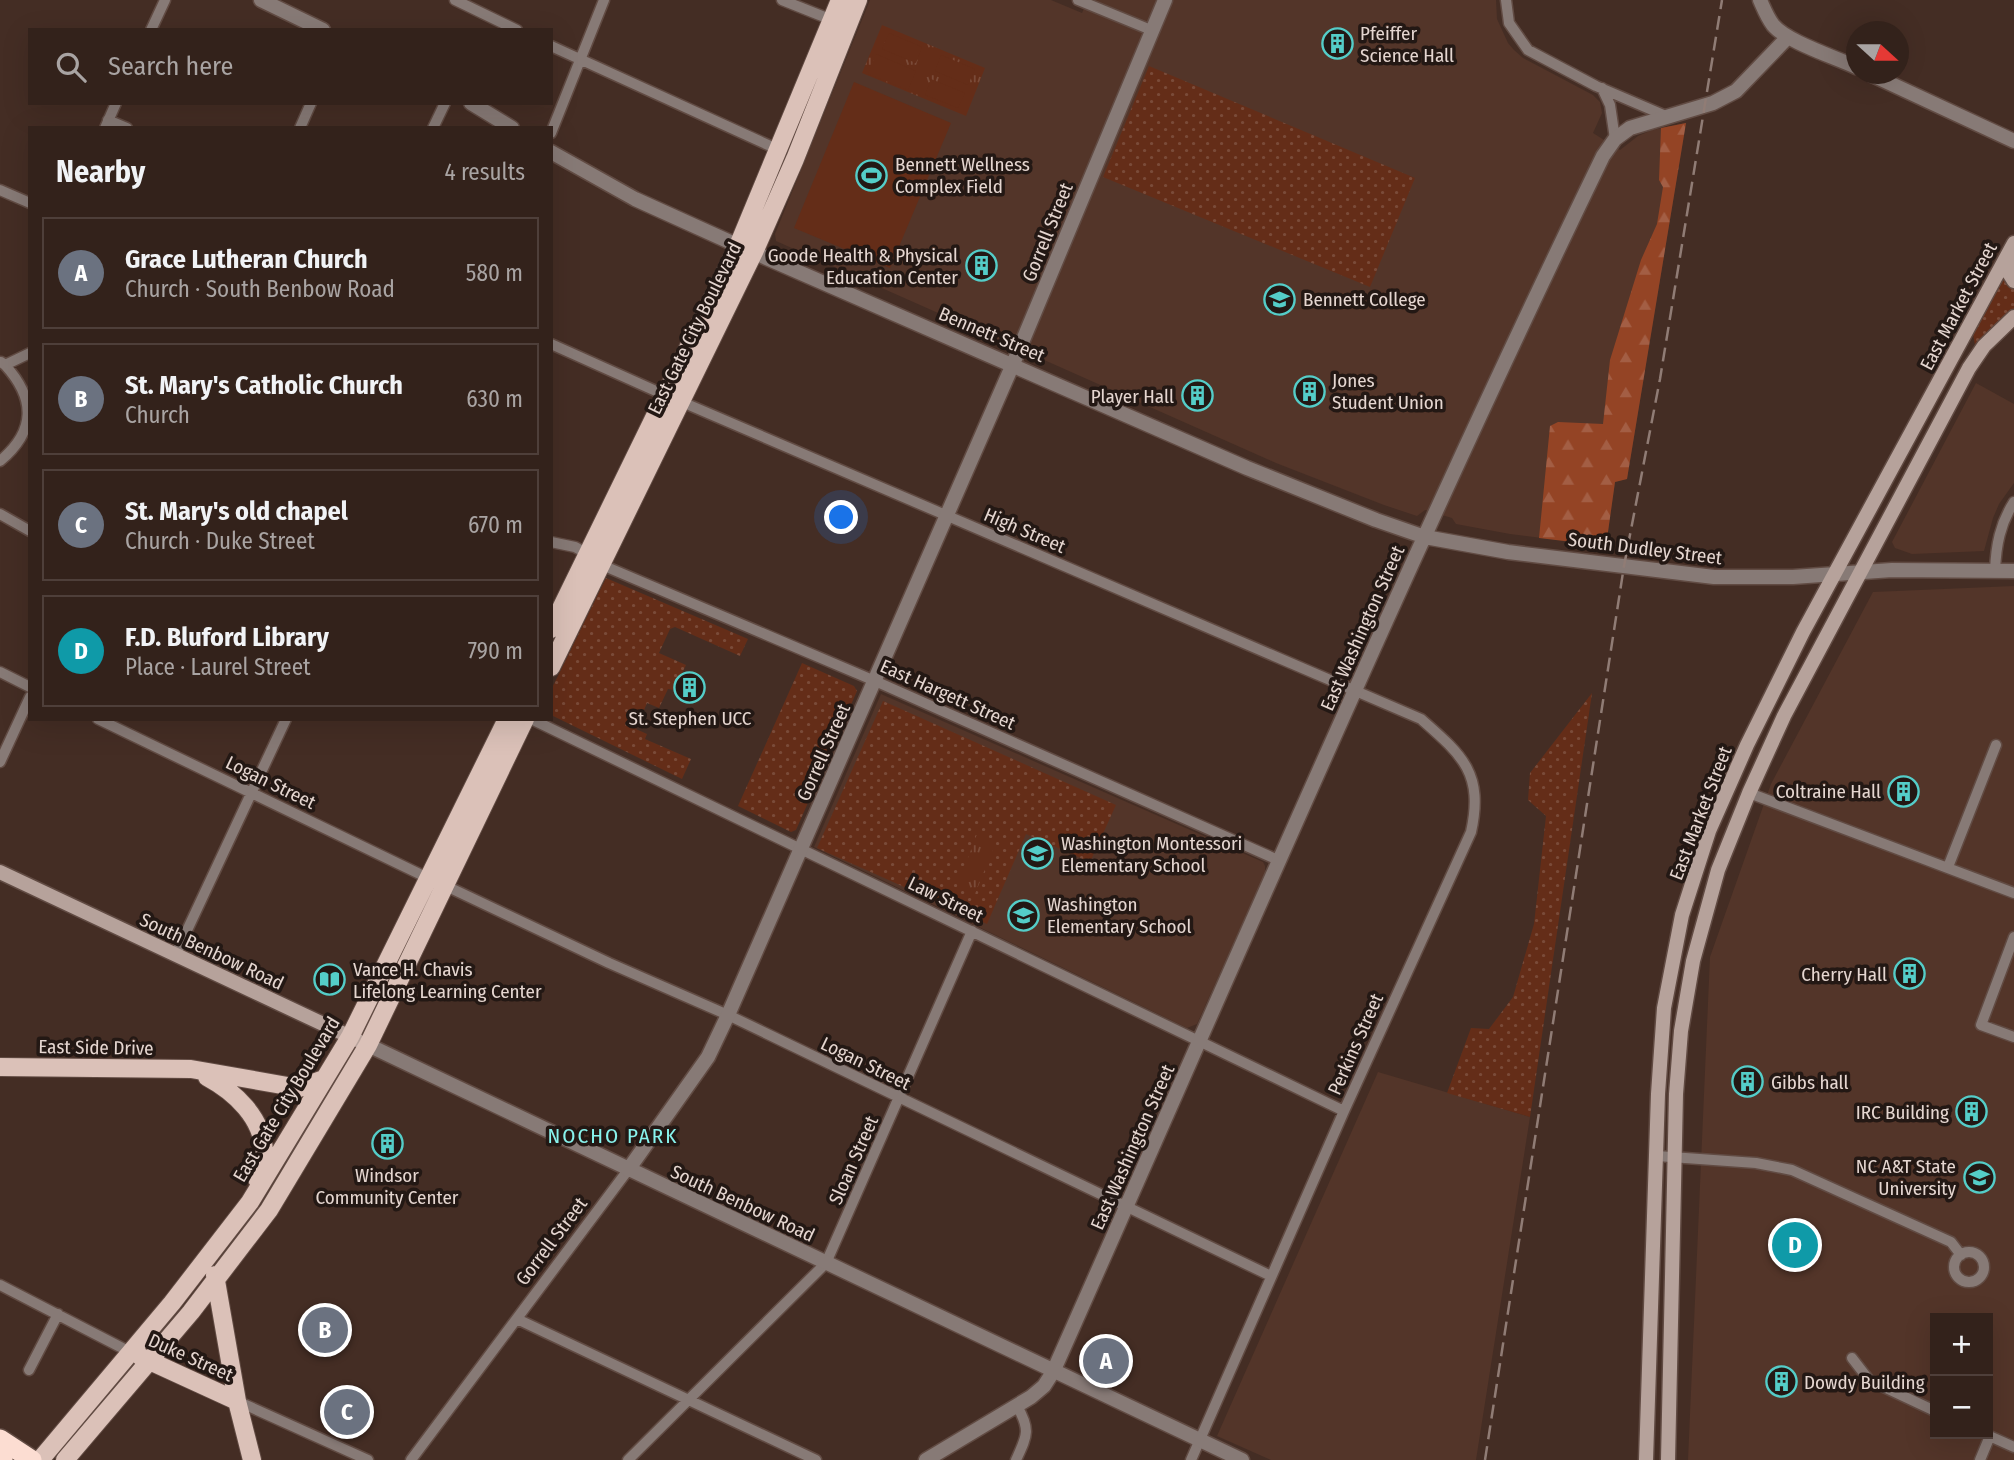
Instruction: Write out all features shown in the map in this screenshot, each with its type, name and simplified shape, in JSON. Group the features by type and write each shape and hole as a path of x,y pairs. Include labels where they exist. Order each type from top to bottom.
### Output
{"highway":[{"path":"0,1439 32,1458"}],"main road":[{"name":"East Gate City Boulevard","path":"746,249 777,149 840,0"},
{"name":"East Gate City Boulevard","path":"553,662 595,559 746,249 795,159 858,0"},
{"name":"East Market Street","path":"1646,1460 1658,1094 1664,1008 1682,915 1709,831 1747,746 1835,574 2014,243"},
{"path":"2007,257 2009,273 2014,281"},
{"name":"East Market Street","path":"1668,1460 1676,1094 1681,1031 1693,961 1718,870 1788,707 1969,368 1984,346 2014,317"},
{"path":"1965,336 1970,345 1969,368"},
{"name":"East Gate City Boulevard","path":"553,626 595,559"},
{"name":"East Gate City Boulevard","path":"65,1460 150,1362 269,1210 368,1045 506,721"},
{"name":"East Gate City Boulevard","path":"32,1458 132,1353 250,1202 350,1037 524,721"},
{"name":"South Benbow Road","path":"0,872 368,1045"},
{"name":"East Side Drive","path":"0,1067 191,1069 299,1088 324,1079"},
{"path":"191,1069 224,1086 245,1107 258,1127 264,1154 250,1202"},
{"path":"211,1253 237,1401 252,1460"},
{"path":"1650,1320 1656,1321 1661,1328 1669,1403"},
{"name":"Duke Street","path":"132,1353 237,1401"}],"street":[{"path":"151,28 165,0"},
{"path":"261,0 319,28"},
{"path":"455,0 513,28"},
{"path":"553,128 604,0"},
{"path":"782,0 832,20"},
{"path":"1078,0 1152,30"},
{"name":"Gorrell Street","path":"411,1460 628,1170 708,1057 802,849 1013,364 1165,0"},
{"path":"1506,0 1509,23 1528,50 1602,88 1666,116"},
{"path":"1760,0 1774,26 1788,37 1846,62"},
{"path":"1602,88 1610,105 1615,139 1630,128 1713,103 1736,91 1788,37"},
{"path":"553,47 777,149"},
{"path":"1891,84 2014,141"},
{"path":"107,124 115,105"},
{"path":"301,126 310,105"},
{"path":"434,126 444,105"},
{"path":"474,105 509,126"},
{"name":"East Washington Street","path":"1054,1372 1278,860 1555,255 1603,156 1615,139"},
{"name":"Bennett Street","path":"553,153 635,199 746,249 1247,468 1425,537"},
{"path":"0,190 28,202"},
{"name":"High Street","path":"553,345 1355,692"},
{"path":"28,354 3,363 16,377 26,395 28,414"},
{"path":"0,461 20,441 28,425"},
{"path":"1995,571 1998,536 2005,516 2014,502"},
{"path":"0,513 28,530"},
{"name":"South Dudley Street","path":"1425,537 1508,552 1714,577 1932,569 2014,571"},
{"name":"East Hargett Street","path":"553,542 575,548 1278,860"},
{"path":"0,672 28,686"},
{"name":"Perkins Street","path":"1191,1460 1344,1111 1471,832 1476,809 1475,790 1457,751 1421,719 1355,692"},
{"path":"0,762 28,701"},
{"name":"Logan Street","path":"102,721 1271,1276"},
{"path":"175,956 285,721"},
{"name":"Law Street","path":"535,721 1344,1111"},
{"path":"1948,867 1996,745"},
{"path":"1749,793 2014,892"},
{"name":"Sloan Street","path":"628,1460 826,1263 972,931"},
{"path":"2014,937 1981,1025 2014,1037"},
{"name":"South Benbow Road","path":"368,1045 1242,1460"},
{"path":"1657,1156 1756,1163 1792,1170 1951,1242 1961,1255"},
{"name":"Duke Street","path":"0,1285 132,1353"},
{"path":"29,1370 58,1314"},
{"path":"517,1320 816,1460"},
{"path":"1852,1357 1869,1380 1930,1408"},
{"path":"926,1460 1017,1406 1044,1386 1054,1372"},
{"name":"Duke Street","path":"237,1401 368,1460"},
{"path":"1016,1460 1026,1439 1027,1428 1017,1406"},
{"path":"1993,1438 2014,1447"},
{"path":"1980,1460 1986,1439"}],"shaded area":[{"name":"Bennett College","path":"870,0 1051,0 1082,13 1088,0 1496,0 1497,19 1514,50 1523,58 1593,95 1600,102 1602,113 1593,133 1620,150 1638,136 1652,130 1686,123 1627,479 1615,482 1606,546 1510,534 1456,524 1452,518 1425,510 1417,516 1384,505 1276,463 776,241 775,234"},
{"path":"1976,383 2014,404 2014,483 1999,504 1984,551 1912,554 1895,548 1892,542"},
{"path":"2014,586 2014,1460 1688,1460 1710,957 1771,784 1873,592"},
{"name":"Washington Montessori Elementary School","path":"881,694 1263,862 1265,873 1197,1024 1187,1028 814,847"},
{"path":"1378,1072 1530,1117 1476,1460 1271,1460 1217,1436"}],"green space":[{"path":"882,25 985,68 966,116 862,73"},
{"path":"889,33 922,47 916,63 882,49"},
{"path":"876,54 916,71 908,90 868,74"},
{"path":"941,55 975,69 968,85 935,71"},
{"path":"1149,66 1415,178 1370,287 1103,177"},
{"path":"931,79 965,93 958,108 925,95"},
{"name":"Bennett Wellness Complex Field","path":"854,82 951,123 890,268 794,228"},
{"path":"1686,123 1627,479 1615,482 1606,546 1539,538 1550,426 1558,422 1603,424 1610,360 1641,260 1657,224 1663,187 1659,180 1661,128"},
{"path":"2004,279 2014,289 2014,309 1975,345 1973,334"},
{"path":"606,578 748,639 740,656 675,627 670,629 659,653 686,665 674,690 668,689 659,708 647,703 636,729 647,734 645,739 691,759 682,779 553,716 553,686"},
{"path":"802,663 854,686 857,691 796,830 791,832 738,806"},
{"path":"1592,693 1530,1117 1447,1093 1471,1028 1489,1029 1513,997 1534,924 1546,816 1528,800 1530,773"},
{"path":"883,701 1116,805 1090,862 1026,834 987,924 817,848"},
{"path":"977,834 996,842 975,894 957,887"}],"railway":[{"path":"1485,1460 1624,566 1660,379 1722,0"}],"place":[{"name":"Pfeiffer Science Hall","path":"1337,44"},
{"name":"Bennett Wellness Complex Field","path":"872,175"},
{"name":"Goode Health & Physical Education Center","path":"981,266"},
{"name":"Bennett College","path":"1280,299"},
{"name":"Jones Student Union","path":"1309,391"},
{"name":"Player Hall","path":"1197,396"},
{"name":"St. Stephen UCC","path":"690,687"},
{"name":"Coltraine Hall","path":"1904,791"},
{"name":"Washington Montessori Elementary School","path":"1038,854"},
{"name":"Washington Elementary School","path":"1024,915"},
{"name":"Cherry Hall","path":"1910,974"},
{"name":"Vance H. Chavis Lifelong Learning Center","path":"330,980"},
{"name":"Gibbs hall","path":"1748,1082"},
{"name":"IRC Building","path":"1972,1112"},
{"name":"Windsor Community Center","path":"387,1144"},
{"name":"NC A&T State University","path":"1979,1177"},
{"name":"F.D. Bluford Library","path":"1795,1245"},
{"name":"St. Mary's Catholic Church","path":"325,1330"},
{"name":"Grace Lutheran Church","path":"1106,1361"},
{"name":"Dowdy Building","path":"1781,1382"},
{"name":"St. Mary's old chapel","path":"347,1412"}],"district":[{"name":"NOCHO PARK","path":"613,1136"}]}
